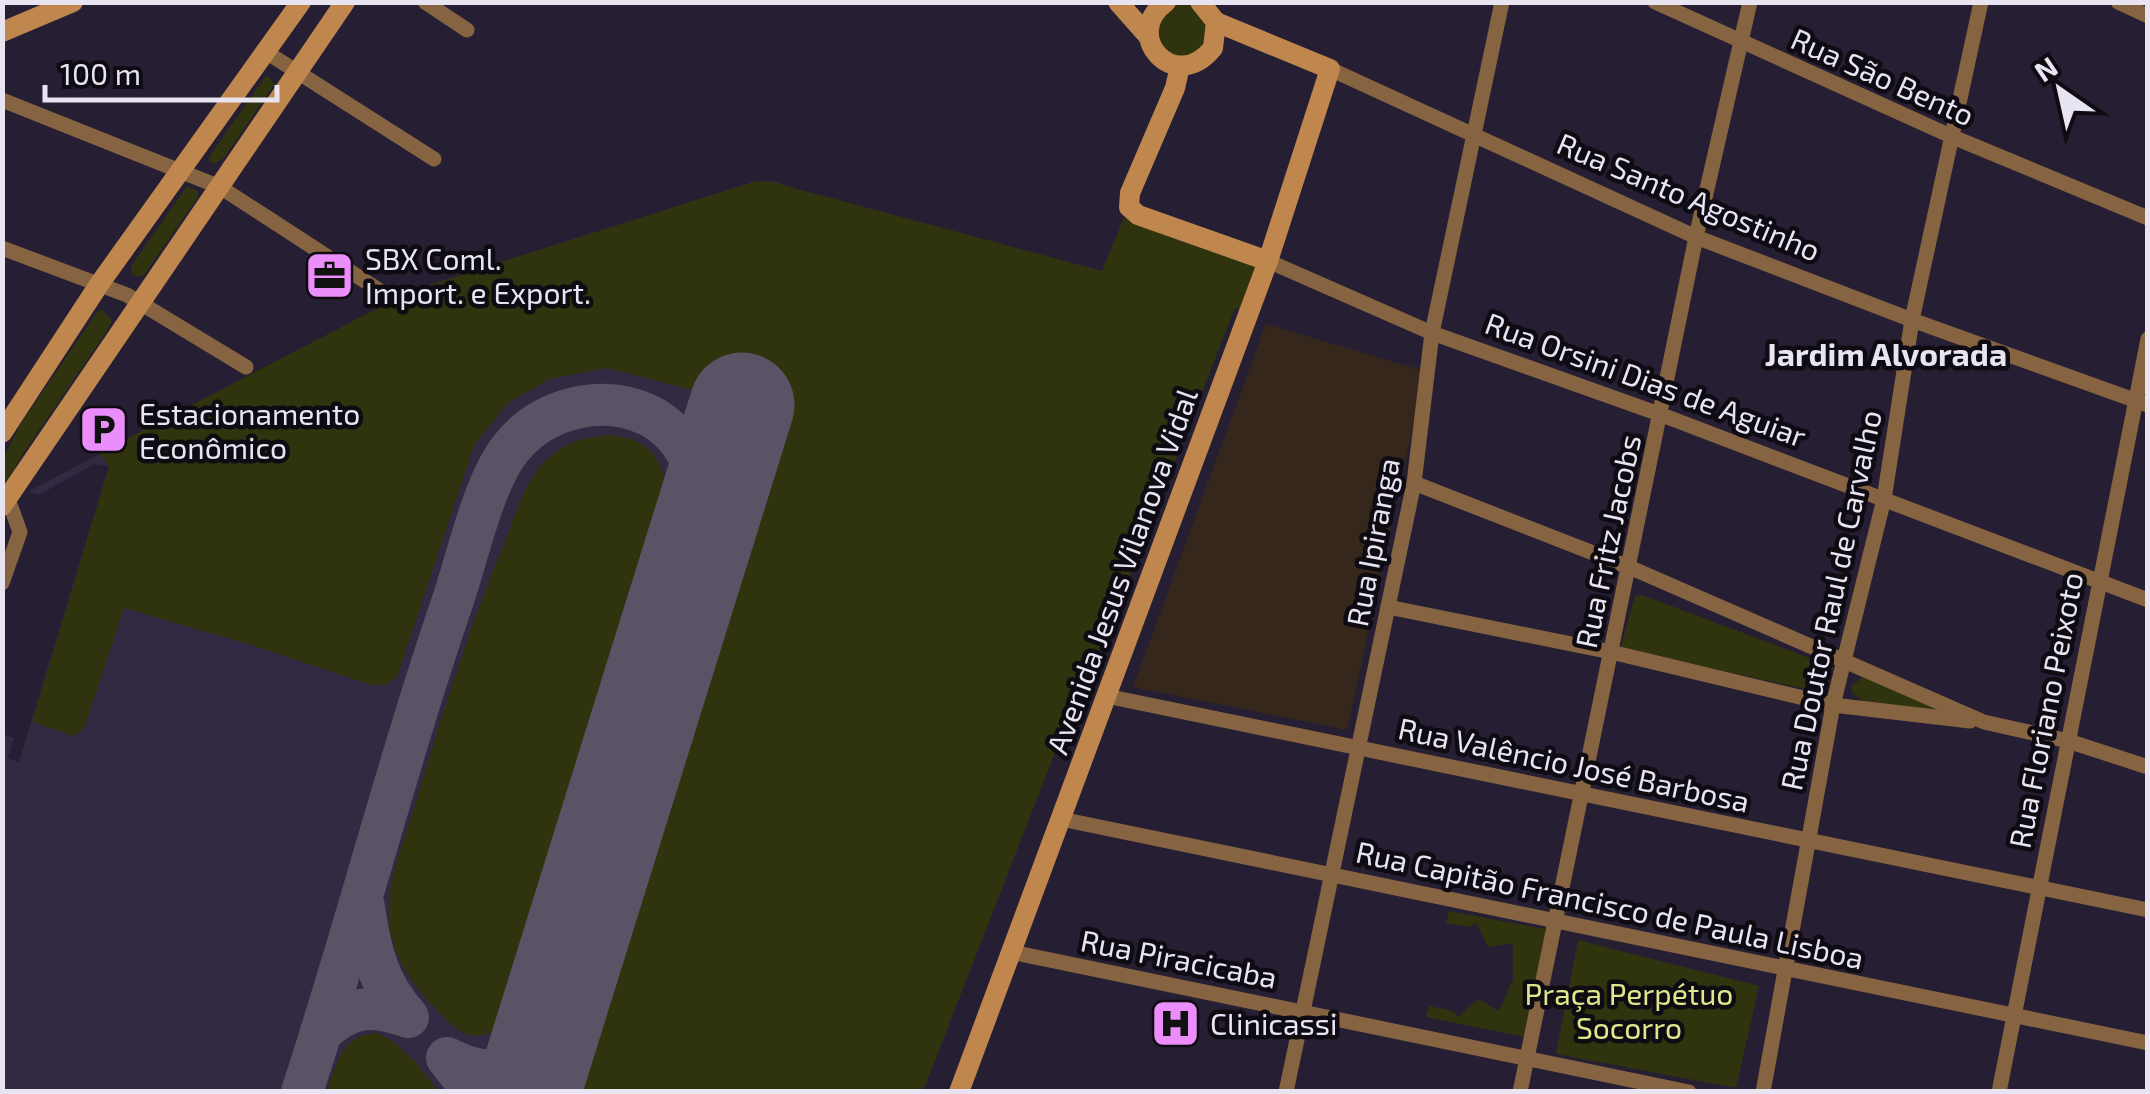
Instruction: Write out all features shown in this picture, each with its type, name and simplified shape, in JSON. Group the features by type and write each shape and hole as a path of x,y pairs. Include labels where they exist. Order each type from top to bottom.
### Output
{"street":[{"path":"2,32 73,2"},
{"path":"2,433 100,283 301,2"},
{"path":"2,583 20,532 5,501 345,2"},
{"path":"425,2 467,30"},
{"path":"1118,2 1149,37 1163,60 1180,66 1194,64 1214,48 1213,11"},
{"name":"Rua Ipiranga","path":"1286,1092 1414,483 1432,332 1502,2"},
{"name":"Rua São Bento","path":"1655,2 1952,137 2148,218"},
{"name":"Rua Fritz Jacobs","path":"1520,1092 1696,237 1750,2"},
{"name":"Rua Doutor Raul de Carvalho","path":"1763,1092 1833,705 1884,498 1912,320 1981,2"},
{"path":"2118,2 2148,16"},
{"path":"1149,37 1152,15 1160,4"},
{"name":"Rua Santo Agostinho","path":"1213,11 1696,237 2141,402"},
{"path":"266,52 434,158"},
{"name":"Rua Orsini Dias de Aguiar","path":"1180,66 1175,88 1130,193 1129,207 1138,215 1268,261 1432,332 2148,600"},
{"name":"Avenida Jesus Vilanova Vidal","path":"960,1092 1268,261 1330,68"},
{"path":"2,100 220,187 388,296"},
{"path":"2,248 100,283 246,367"},
{"name":"Rua Floriano Peixoto","path":"1999,1092 2097,582 2141,402 2148,339"},
{"path":"1414,483 1629,567 1984,722"},
{"path":"1388,606 1612,652 1833,705 1984,722 2068,741 2148,768"},
{"name":"Rua Valêncio José Barbosa","path":"1106,696 2148,910"},
{"name":"Rua Capitão Francisco de Paula Lisboa","path":"1061,819 2148,1044"},
{"name":"Rua Piracicaba","path":"1011,952 1689,1092"}],"shaded area":[{"path":"753,182 780,182 1098,657 1084,678 923,1091 3,1091 2,734 14,738 8,758 19,762 109,466 94,464 39,495 30,493 31,490 413,290"},
{"path":"1266,324 1425,371 1347,730 1133,687"}],"green space":[{"path":"1185,3 1204,11 1212,40 1191,61 1162,54 1154,25 1175,4"},
{"path":"269,76 274,85 224,158 214,164 209,160 211,154"},
{"path":"768,181 1102,271 1128,208 1267,261 1247,311 1235,308 1098,657 1084,678 923,1091 573,1091 779,418 773,408 725,393 719,397 607,368 550,379 508,403 474,446 397,677 385,685 371,685 124,608 84,729 73,736 32,722 109,466 99,453 413,290 753,182"},
{"path":"187,186 198,191 198,197 144,275 132,274 131,266"},
{"path":"102,310 112,320 107,331 22,455 3,492 3,458 20,425"},
{"path":"611,435 640,443 657,459 665,482 666,510 507,1022 484,1035 466,1034 432,1005 394,947 389,919 393,878 468,639 528,485 539,468 563,448 580,440"},
{"path":"1642,595 1833,667 1825,693 1620,649 1635,596"},
{"path":"1863,677 1951,712 1862,701 1851,686"},
{"path":"1449,911 1545,929 1549,935 1525,1037 1426,1017 1429,1006 1452,1011 1458,1017 1478,999 1499,1011 1513,979 1513,943 1488,947 1477,923 1469,927 1446,923"},
{"name":"Praça Perpétuo Socorro","path":"1578,940 1759,986 1736,1088 1556,1054"},
{"path":"377,1033 403,1050 439,1091 327,1091 348,1045"}],"taxiway":[{"path":"302,1092 414,720 478,519 501,462 524,434 556,414 593,405 630,408 662,423 682,445 700,486 705,516"},
{"path":"321,1032 343,1016 363,1010 384,1010 408,1017 389,992 377,966 364,907"},
{"path":"474,1092 447,1058 479,1070 504,1069 516,1064 548,1030"}],"runway":[{"path":"528,1092 742,405"}],"place":[{"name":"SBX Coml. Import. e Export.","path":"330,275"},
{"name":"Estacionamento Econômico","path":"104,430"},
{"name":"Clinicassi","path":"1175,1023"}],"district":[{"name":"Jardim Alvorada","path":"1886,353"}]}
